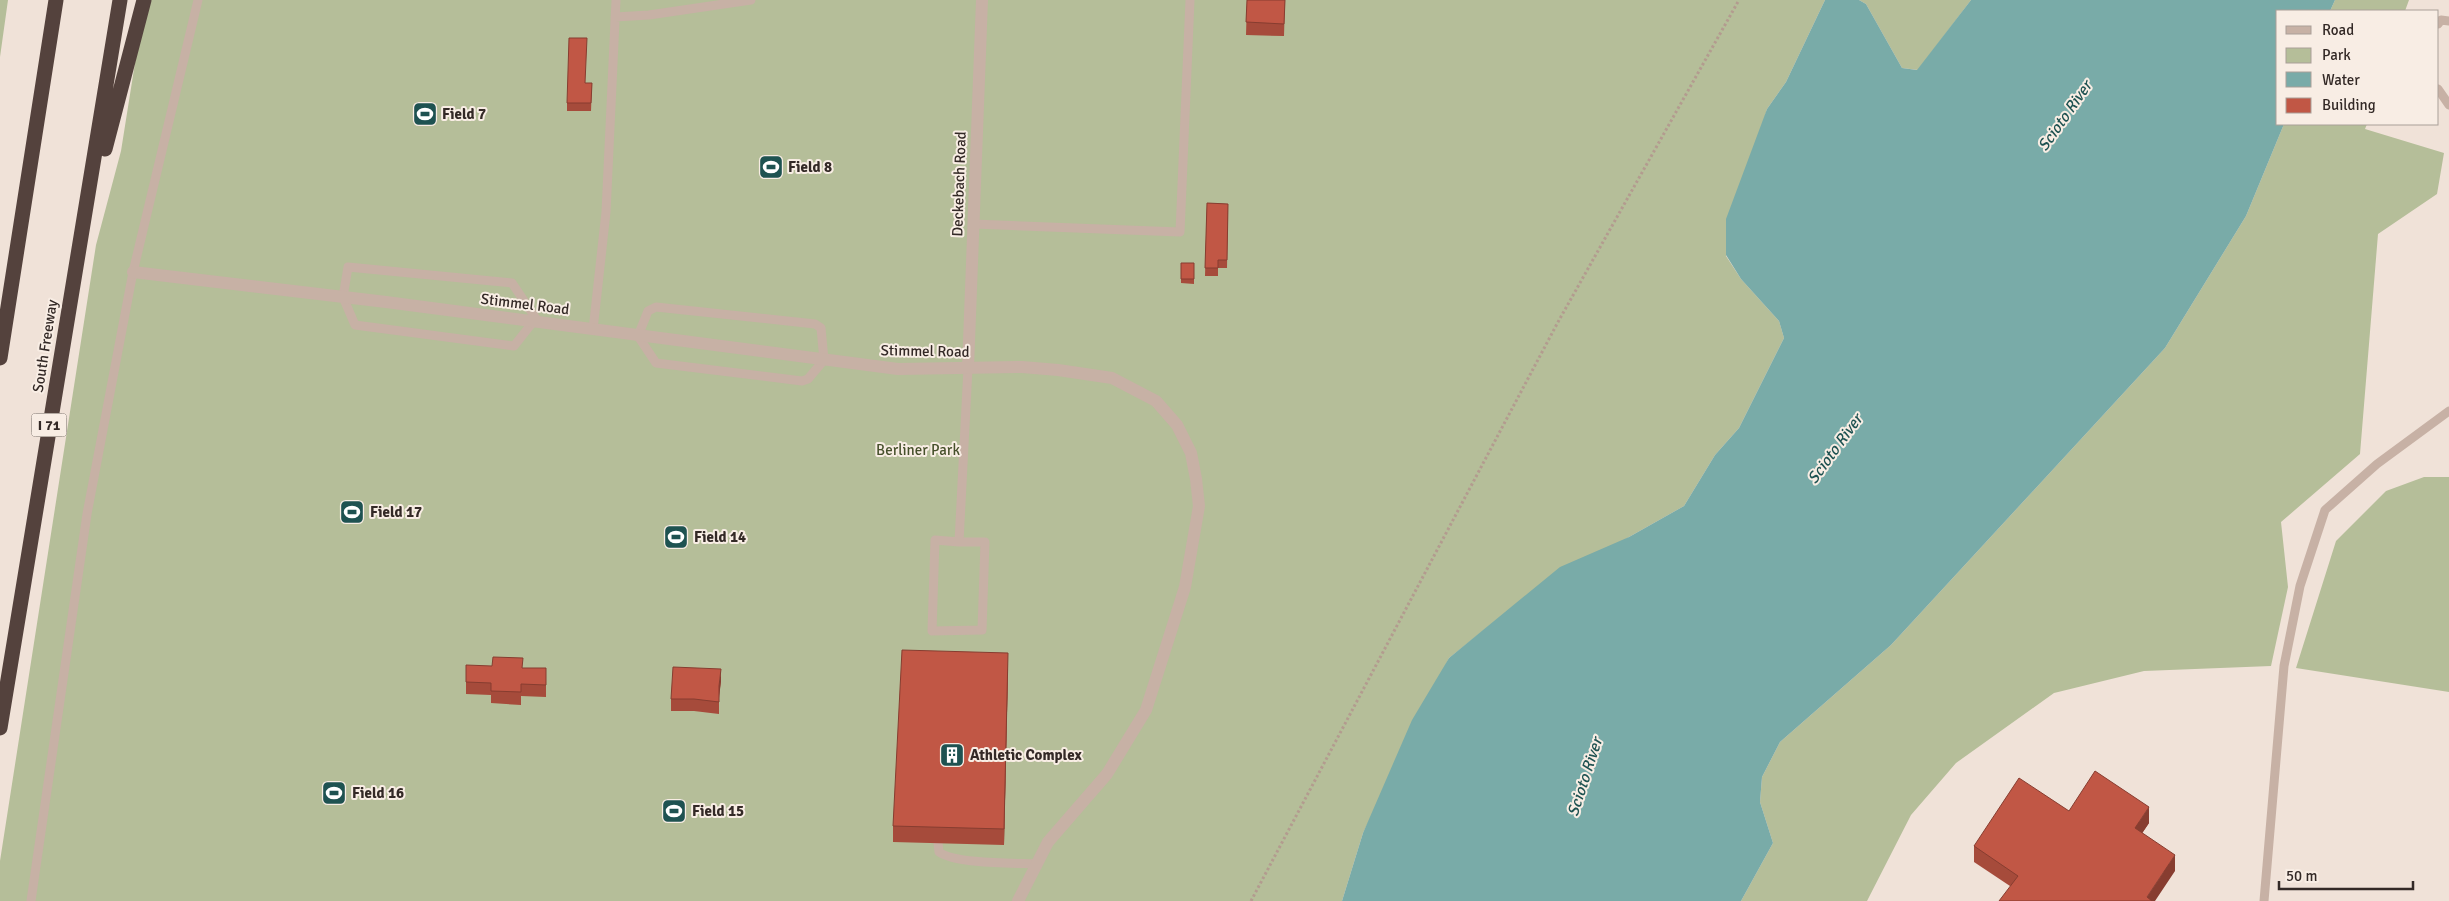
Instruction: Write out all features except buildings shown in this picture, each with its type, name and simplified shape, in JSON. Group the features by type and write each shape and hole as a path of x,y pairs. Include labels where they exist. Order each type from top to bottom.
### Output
{"highway":[{"path":"45,0 45,61"},
{"path":"0,358 56,0"},
{"name":"South Freeway","path":"0,728 120,0"},
{"path":"83,232 144,0"}],"street":[{"name":"Deckebach Road","path":"968,368 982,0"},
{"name":"Stimmel Road","path":"133,272 343,297 898,369 1022,367 1058,370 1112,378 1156,401 1177,426 1191,453 1196,479 1199,506 1185,588 1146,710 1107,774 1048,842 1018,901"}],"lane":[{"path":"31,901 87,514 133,272 198,0"},
{"path":"593,330 606,212 616,0"},
{"path":"616,17 658,14 750,0"},
{"path":"974,224 1180,232 1190,0"},
{"path":"2439,90 2449,105"},
{"path":"348,267 512,283 536,322 514,346 355,325 343,297 348,267"},
{"path":"656,307 815,324 820,328 824,360 808,379 802,381 656,363 638,336 648,311 656,307"},
{"path":"959,542 968,368"},
{"path":"2264,901 2284,666 2300,586 2325,510 2377,464 2449,411"},
{"path":"935,540 959,542 985,542 982,630 932,631 935,540"},
{"path":"938,843 939,852 944,856 968,860 1037,864"}],"path":[{"path":"1251,901 1558,322 1740,0"}],"green space":[{"path":"0,0 8,0 0,57"},
{"name":"Berliner Park","path":"145,0 1825,0 1786,82 1767,109 1726,256 1741,279 1779,321 1784,338 1739,428 1715,455 1684,506 1629,537 1503,615 1449,658 1363,833 1342,901 0,901 0,861 96,245 121,151"},
{"path":"1859,0 1971,0 1918,70 1902,68 1866,4"},
{"path":"2335,0 2409,0 2405,10 2330,10"},
{"path":"2284,125 2367,125 2365,129 2444,153 2437,194 2378,234 2360,454 2281,522 2288,587 2271,666 2144,671 2054,693 1956,763 1911,815 1867,901 1741,901 1773,843 1760,802 1762,777 1780,742 1891,645 2165,348 2246,216"},
{"path":"2424,477 2449,477 2449,692 2296,668 2336,541 2386,491"}],"water":[{"name":"Scioto River","path":"1825,0 1859,0 1866,4 1902,68 1917,70 1971,0 2335,0 2330,10 2276,10 2276,125 2284,125 2246,216 2165,348 1891,645 1780,742 1762,777 1760,802 1773,843 1741,901 1342,901 1363,833 1412,720 1449,658 1560,567 1629,537 1684,506 1715,455 1739,428 1784,338 1779,321 1741,279 1726,255 1726,219 1767,109 1786,82"}],"place":[{"name":"Field 7","path":"425,114"},
{"name":"Field 8","path":"771,167"},
{"name":"Field 17","path":"352,512"},
{"name":"Field 14","path":"676,537"},
{"name":"Athletic Complex","path":"952,755"},
{"name":"Field 16","path":"334,793"},
{"name":"Field 15","path":"674,811"}]}
